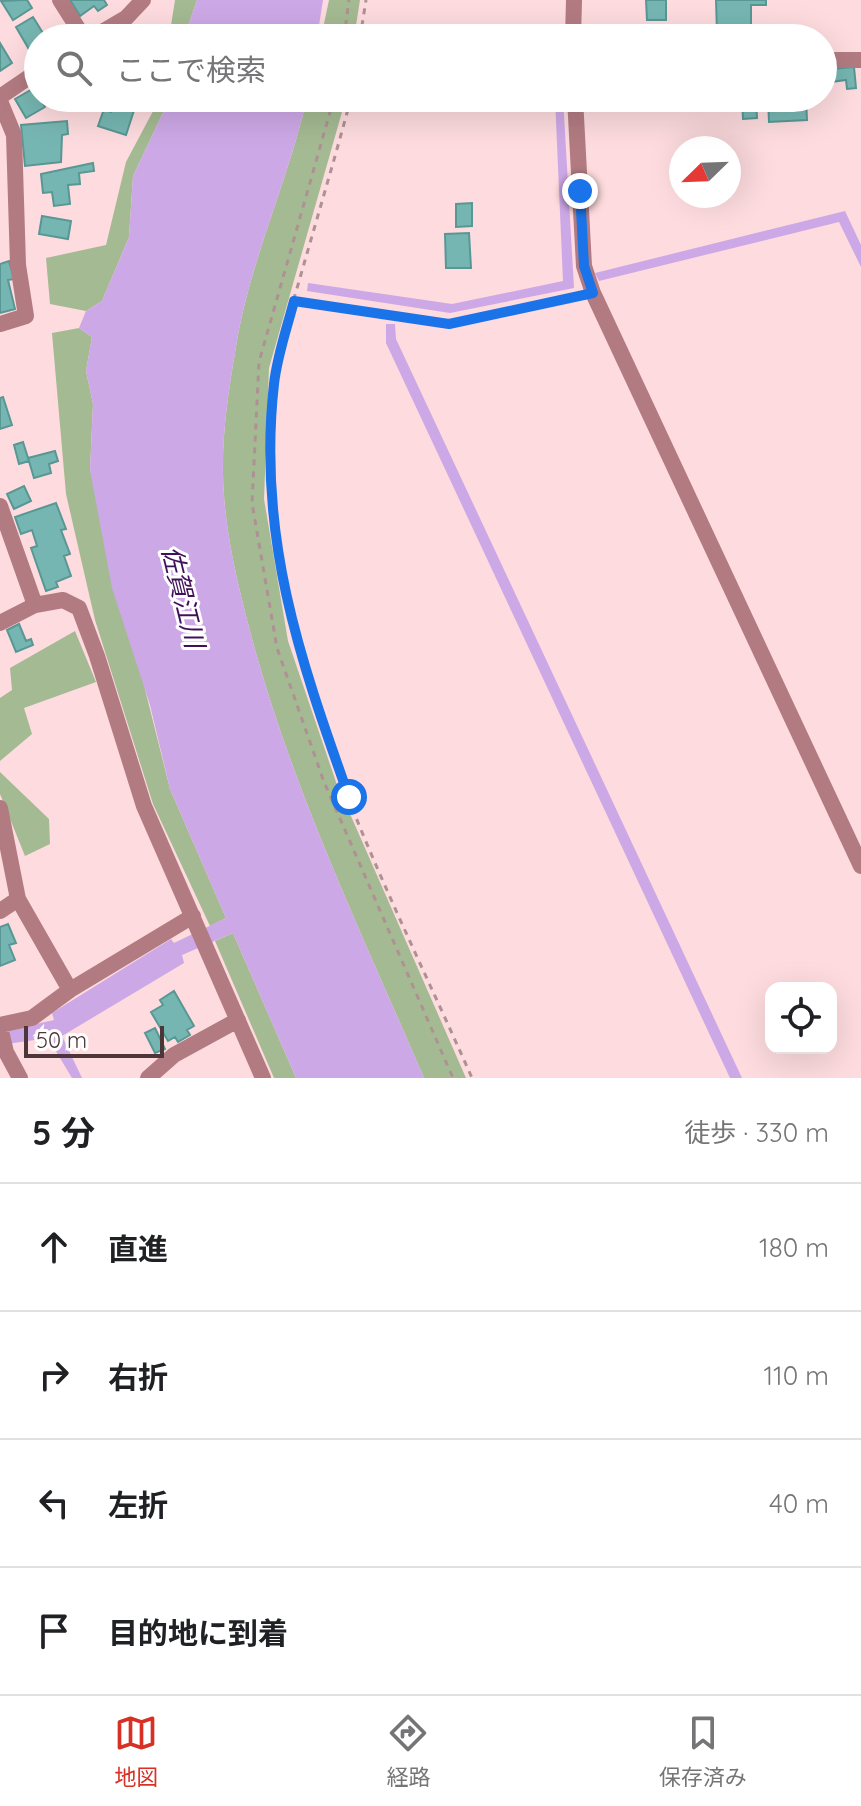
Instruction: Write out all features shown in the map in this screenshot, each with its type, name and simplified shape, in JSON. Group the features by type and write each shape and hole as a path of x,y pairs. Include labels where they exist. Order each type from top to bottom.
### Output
{"street":[{"path":"60,0 75,24"},
{"path":"116,24 143,0"},
{"path":"573,24 574,0"},
{"path":"837,60 861,60"},
{"path":"0,324 26,316 18,265 14,135 0,99 24,81"},
{"path":"576,112 584,266 593,293 861,866"},
{"path":"0,506 35,605"},
{"path":"0,623 35,605 63,600 79,608 144,806 263,1078"},
{"path":"0,808 18,899 70,990"},
{"path":"0,911 18,899"},
{"path":"20,1078 6,1052 0,1026 32,1018 70,990 195,920"},
{"path":"148,1078 174,1055 238,1020"}],"path":[{"path":"346,24 349,0"},
{"path":"362,24 366,0"},
{"path":"330,112 259,362 252,503 277,648 318,767 453,1078"},
{"path":"347,112 274,381 269,484 278,557 300,658 349,797 472,1078"},
{"path":"294,301 449,324 593,293"}],"green space":[{"path":"175,0 197,0 189,24 171,24"},
{"path":"329,0 360,0 356,24 324,24"},
{"path":"153,112 163,112 133,176 129,237 102,301 86,311 50,304 46,258 106,245 126,162"},
{"path":"303,112 342,112 269,368 264,499 288,641 336,782 466,1078 424,1078 332,865 289,756 254,646 229,539 223,458 226,410 236,347 250,284"},
{"path":"79,328 92,337 86,371 93,404 90,470 170,789 226,918 210,926 153,804 95,620 66,494 52,333"},
{"path":"75,631 96,682 24,708 32,734 0,761 0,698 12,690 10,668"},
{"path":"0,772 49,819 50,844 25,856 0,794"},
{"path":"233,933 296,1078 274,1078 215,941"}],"water":[{"path":"197,0 323,0 319,24 189,24"},
{"name":"佐賀江川","path":"163,112 303,112 242,316 225,426 223,474 226,517 248,625 289,756 332,865 424,1078 296,1078 233,933 182,955 184,963 62,1036 82,1078 72,1078 48,1038 0,1045 0,1032 54,1020 52,1013 171,939 174,943 226,918 170,789 150,705 112,588 90,470 93,404 86,371 92,337 79,328 86,311 102,301 129,237 133,176"},
{"path":"556,112 564,112 574,288 450,313 307,291 308,283 452,304 563,281"},
{"path":"845,211 861,245 861,267 839,222 599,281 595,273"},
{"path":"386,324 395,324 396,339 742,1078 730,1078 386,343"}],"building":[{"path":"27,0 32,8 13,20 1,1"},
{"path":"70,0 104,0 107,5 98,11 94,6 80,16"},
{"path":"646,0 666,0 666,20 647,20"},
{"path":"716,0 766,0 766,5 751,5 751,24 717,24"},
{"path":"33,17 37,24 24,24 24,41 16,27"},
{"path":"0,43 12,63 0,71"},
{"path":"854,67 856,88 847,89 846,80 837,81 837,68"},
{"path":"24,94 24,112 36,112 26,118 15,99"},
{"path":"103,112 133,112 126,135 98,126"},
{"path":"743,112 757,112 757,118 743,119"},
{"path":"769,112 807,112 807,120 769,122"},
{"path":"67,121 68,134 62,135 61,162 25,166 21,125"},
{"path":"93,163 94,171 79,173 80,184 68,185 70,204 54,206 52,192 43,193 41,174"},
{"path":"472,203 472,226 456,227 456,204"},
{"path":"42,216 71,221 68,239 39,234"},
{"path":"469,233 471,268 446,268 445,234"},
{"path":"9,261 14,279 8,280 15,309 0,313 0,264"},
{"path":"3,397 12,425 0,429 0,398"},
{"path":"23,442 29,461 19,464 14,445"},
{"path":"55,451 58,461 49,464 51,473 34,478 28,458"},
{"path":"24,486 31,501 14,509 7,494"},
{"path":"56,503 66,529 61,530 70,554 64,556 71,576 56,582 58,587 46,591 31,548 37,546 32,530 21,534 15,517"},
{"path":"19,624 26,641 31,639 33,645 16,652 7,630"},
{"path":"8,924 16,943 9,945 15,960 0,966 0,927"},
{"path":"174,991 194,1026 187,1030 190,1035 178,1042 175,1037 168,1041 151,1012 163,1005 160,1000"},
{"path":"155,1028 165,1049 155,1053 145,1033"}],"route":[{"path":"349,797 300,658 278,557 269,484 274,381 294,301 449,324 593,293 584,266 580,191"}]}
